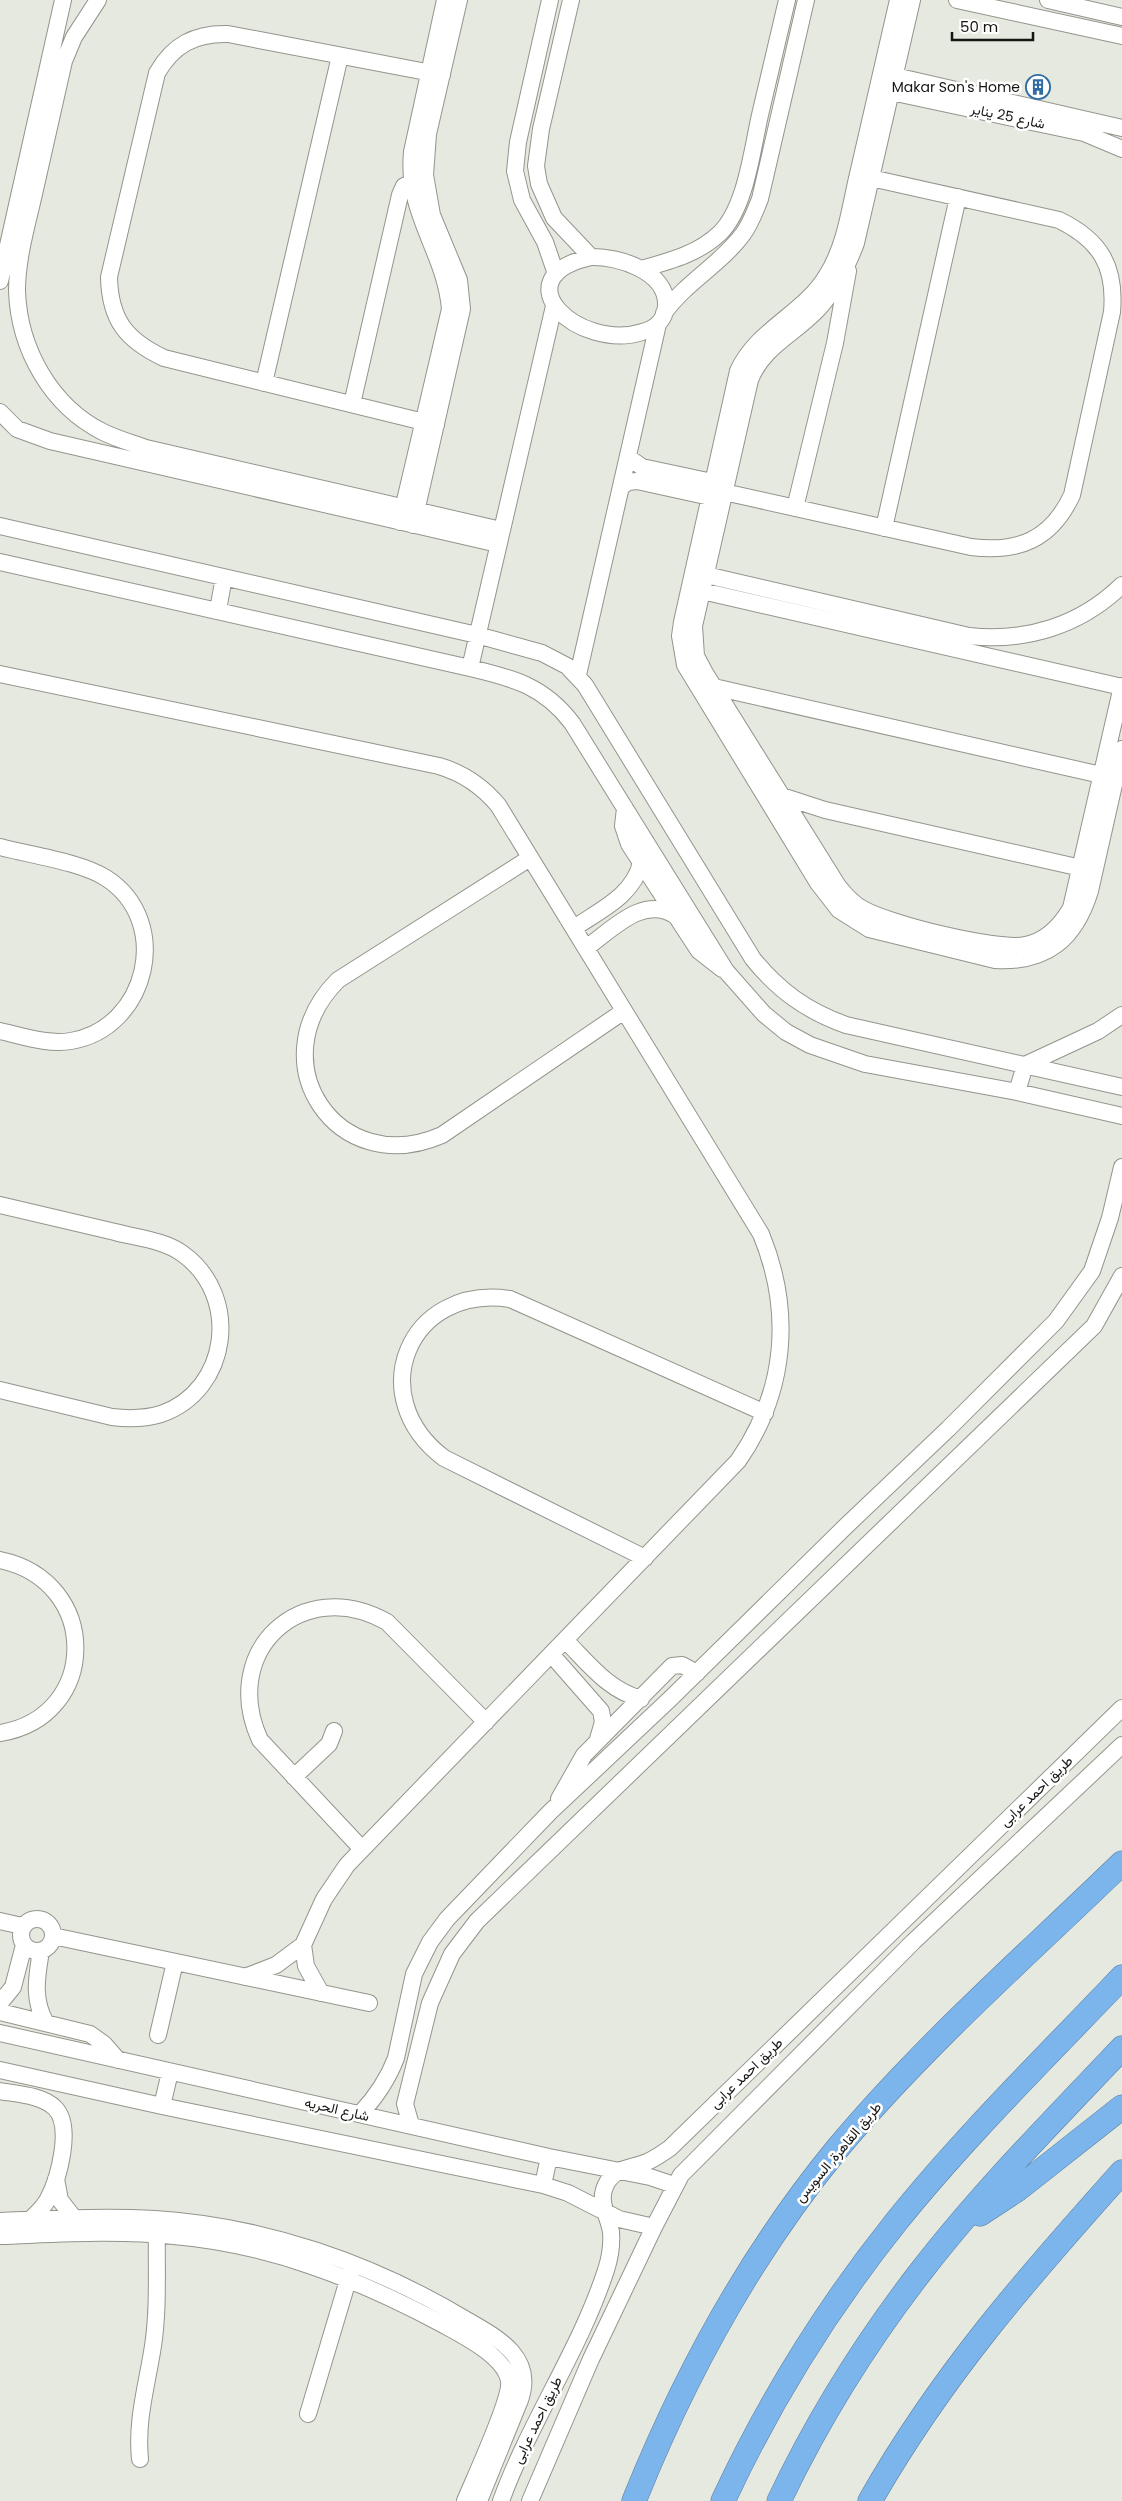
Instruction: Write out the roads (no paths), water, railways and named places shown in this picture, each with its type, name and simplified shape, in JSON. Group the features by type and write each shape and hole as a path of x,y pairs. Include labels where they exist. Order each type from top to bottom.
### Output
{"highway":[{"name":"طريق القاهرة, السويس","path":"634,2501 670,2416 713,2331 759,2256 810,2183 861,2121 928,2050 1122,1863"},
{"path":"723,2501 780,2391 835,2304 870,2256 963,2145 1122,1977"},
{"path":"779,2501 831,2402 889,2314 958,2225 1122,2048"},
{"path":"958,2225 1018,2188 1122,2107"},
{"path":"870,2501 912,2432 967,2353 1027,2279 1122,2172"}],"street":[{"path":"62,0 34,162 17,290 25,340 48,384 64,403 82,419 104,433 146,448 408,516"},
{"path":"0,281 64,61 74,37 98,0"},
{"path":"408,516 430,423 462,309 459,280 432,215 425,176 428,134 445,0"},
{"path":"430,423 450,309 444,276 420,218 411,183 412,152 459,0"},
{"path":"550,0 518,142 515,171 522,200 545,242 556,274"},
{"path":"571,0 541,129 536,166 538,184 554,218 591,258"},
{"path":"641,269 689,255 706,245 722,231 730,220 741,195 787,0"},
{"path":"554,306 580,327 602,335 637,334 661,319 682,291 732,248 748,225 760,199 806,0"},
{"path":"751,761 687,636 704,583 716,490 754,368 770,349 818,310 830,295 849,262 856,243 864,177 898,0"},
{"path":"912,0 893,84 864,177 841,244 828,275 806,302 756,342 743,361 735,382 687,636 685,664 692,678 761,777 827,898 853,921 886,934 981,957 1014,961 1032,958 1049,950 1070,932 1084,909 1122,749"},
{"path":"956,0 1122,36"},
{"path":"1048,0 1122,17"},
{"path":"544,25 564,30"},
{"path":"430,423 164,358 134,342 122,328 114,312 109,295 111,260 157,73 166,58 178,46 194,38 210,34 228,34 435,74"},
{"path":"264,383 340,56"},
{"name":"شارع 25 يناير","path":"893,84 1064,121 1122,128"},
{"name":"شارع 25 يناير","path":"1064,121 1084,133 1122,149"},
{"path":"628,458 642,467 716,490 985,549 1013,547 1038,537 1059,519 1072,495 1112,312 1114,292 1111,274 1103,256 1084,235 1059,220 864,177"},
{"path":"352,404 400,195 404,186 411,183"},
{"path":"741,195 760,199"},
{"path":"884,528 958,197"},
{"path":"470,668 554,306 550,293 556,274 564,266 591,258 612,258 641,269 661,288 666,301 578,675"},
{"path":"795,508 835,343 849,262"},
{"path":"0,287 17,290"},
{"path":"0,412 17,429 50,441 408,516 499,537"},
{"path":"621,488 628,482 638,481 716,490"},
{"path":"0,526 477,636 556,658 578,675 592,695 753,959 785,993 804,1006 846,1025 1122,1087"},
{"path":"0,562 470,668 524,683 551,699 572,723 726,971 764,1014 786,1032 810,1045 865,1064 1017,1092 1122,1117"},
{"path":"218,610 224,577"},
{"path":"704,583 967,644 1122,687 1071,908 1053,931 1027,945 998,946 889,919 861,908 838,886 782,796 761,777"},
{"path":"967,644 990,638 1019,637 1047,630 1074,620 1122,585"},
{"path":"0,674 449,769 471,780 492,797 756,1226 768,1251 781,1305 782,1342 776,1378 765,1413 738,1461 362,1849 334,1883 315,1916 303,1946 306,1966 321,1993"},
{"path":"714,688 1101,775"},
{"path":"782,796 825,810 1081,868"},
{"path":"625,808 624,832 641,863 702,955 726,971"},
{"path":"801,828 808,818 825,810"},
{"path":"646,842 669,824"},
{"path":"0,847 93,871 107,879 130,902 141,924 146,948 142,980 135,995 115,1020 102,1030 87,1037 55,1043 0,1031"},
{"path":"530,858 338,980 327,991 310,1019 305,1043 305,1067 316,1098 336,1123 364,1140 395,1146 427,1141 442,1135 624,1011"},
{"path":"574,928 625,894 634,883 641,863"},
{"path":"625,894 637,912"},
{"path":"586,948 637,912 657,908 676,916"},
{"path":"1017,1092 1025,1065 1098,1031 1122,1015"},
{"path":"360,2114 378,2093 396,2058 414,1974 438,1930 550,1812 697,1673 948,1429 1056,1321 1092,1270 1119,1196 1122,1167"},
{"path":"0,1205 168,1245 195,1264 206,1277 219,1307 221,1323 219,1348 210,1371 190,1397 161,1414 128,1419 112,1417 0,1390"},
{"path":"410,2126 405,2104 430,2004 452,1954 477,1921 1094,1326 1122,1276"},
{"path":"645,1558 444,1458 429,1446 412,1423 403,1397 402,1378 405,1359 413,1341 424,1326 438,1313 464,1301 492,1296 510,1299 765,1413"},
{"path":"0,1560 18,1564 36,1573 53,1587 68,1610 73,1623 76,1644 74,1662 67,1685 56,1703 40,1717 22,1727 0,1733"},
{"path":"784,1588 803,1608"},
{"path":"362,1849 260,1740 252,1723 248,1705 248,1687 252,1668 259,1652 270,1636 299,1614 317,1608 335,1606 354,1607 371,1613 388,1622 486,1722"},
{"path":"565,1640 609,1685 621,1692 642,1699"},
{"path":"551,1654 601,1711 603,1722 598,1740"},
{"path":"550,1812 575,1768 598,1740 642,1699 672,1666 682,1665 697,1673"},
{"path":"594,1701 609,1685"},
{"name":"طريق احمد عرابى","path":"501,2501 522,2449 576,2339 606,2272 612,2241 604,2211 604,2188 618,2171 649,2161 670,2148 1122,1708"},
{"path":"294,1776 329,1744 334,1731"},
{"name":"طريق احمد عرابى","path":"530,2501 565,2415 674,2185 696,2158 913,1942 1122,1745"},
{"path":"465,1900 487,1911"},
{"path":"39,1918 48,1922 53,1936 50,1945 41,1950 32,1950 24,1945 20,1936 22,1926 29,1920 39,1918"},
{"path":"0,1921 22,1926"},
{"path":"53,1936 369,2004"},
{"path":"0,2003 14,1987 24,1945"},
{"path":"245,1977 276,1965 303,1946"},
{"path":"41,1950 36,1992 40,2011 46,2023"},
{"path":"158,2035 175,1962"},
{"path":"14,1987 36,1992"},
{"path":"0,2012 90,2034 104,2044 118,2060"},
{"name":"شارع الحريه","path":"0,2033 549,2157 650,2177 674,2185"},
{"path":"0,2070 162,2106 542,2185 568,2193 631,2223 654,2227"},
{"path":"162,2106 170,2072"},
{"path":"0,2091 46,2102 60,2114 64,2132 56,2177 47,2201 30,2219"},
{"path":"542,2185 549,2157"},
{"path":"56,2177 60,2200 74,2218"},
{"path":"0,2221 74,2218 156,2227 255,2234 303,2246 353,2264 421,2294 483,2340"},
{"path":"140,2459 140,2414 153,2345 155,2320 156,2227"},
{"path":"0,2236 110,2233 156,2227 243,2246 303,2262 348,2280 516,2356 516,2378 523,2392 506,2415 465,2501"},
{"path":"308,2414 353,2264"},
{"path":"606,2272 620,2272 626,2284"},
{"path":"479,2501 506,2415"}],"place":[{"name":"Makar Son's Home","path":"1038,87"}]}
